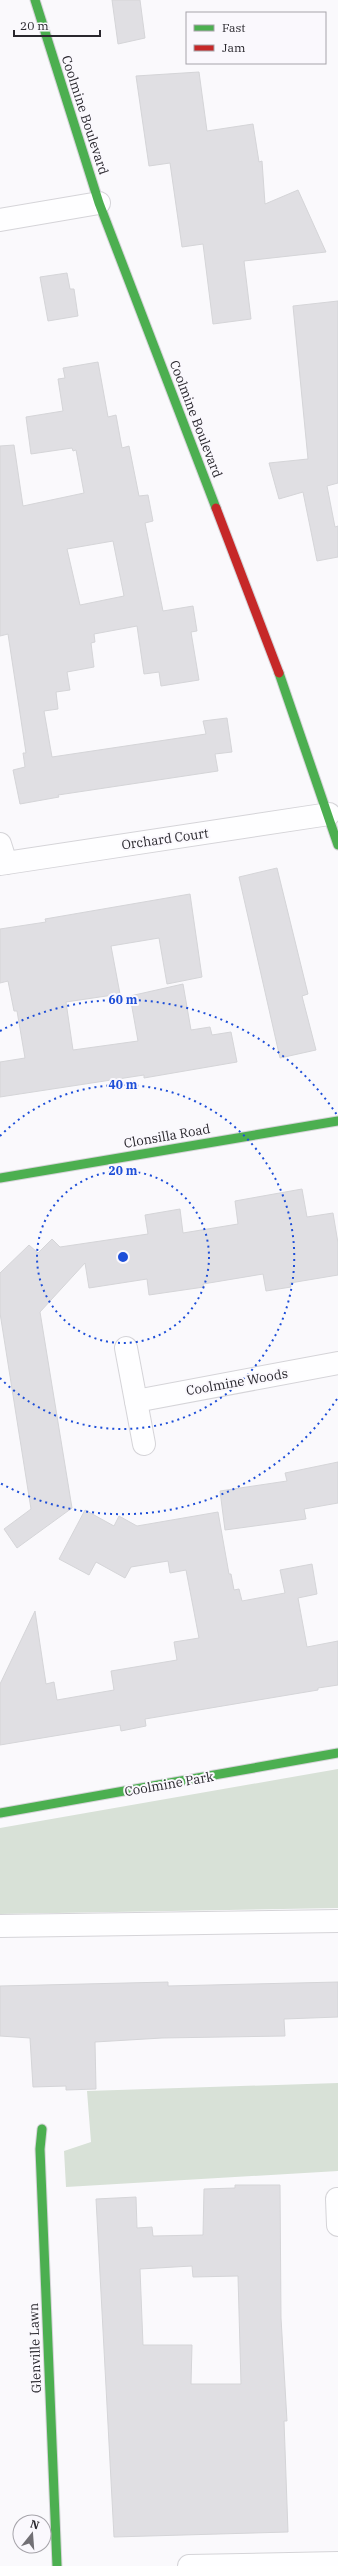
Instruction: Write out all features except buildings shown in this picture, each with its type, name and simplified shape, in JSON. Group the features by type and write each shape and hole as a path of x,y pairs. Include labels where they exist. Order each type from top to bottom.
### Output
{"street":[{"name":"Coolmine Boulevard","path":"35,0 98,203 276,663 329,814 338,845"},
{"path":"0,220 98,203"},
{"name":"Orchard Court","path":"2,857 329,814"},
{"name":"Clonsilla Road","path":"0,1178 338,1121"},
{"path":"126,1348 144,1444"},
{"name":"Coolmine Woods","path":"136,1401 338,1363"},
{"name":"Coolmine Park","path":"0,1813 338,1753"},
{"path":"0,1926 338,1921"},
{"name":"Glenville Lawn","path":"42,2129 40,2149 57,2566"},
{"path":"337,2199 338,2225"},
{"path":"189,2566 338,2563"}],"shaded area":[{"path":"338,1769 338,1908 0,1914 0,1828"},
{"path":"338,2083 338,2171 66,2187 64,2151 91,2142 87,2091"}],"traffic: fast":[{"path":"35,0 99,203 216,508"},
{"path":"279,673 338,845"},
{"path":"0,1178 338,1121"},
{"path":"0,1813 338,1753"},
{"path":"42,2129 40,2149 57,2566"}],"traffic: jam":[{"path":"216,508 279,673"}]}
